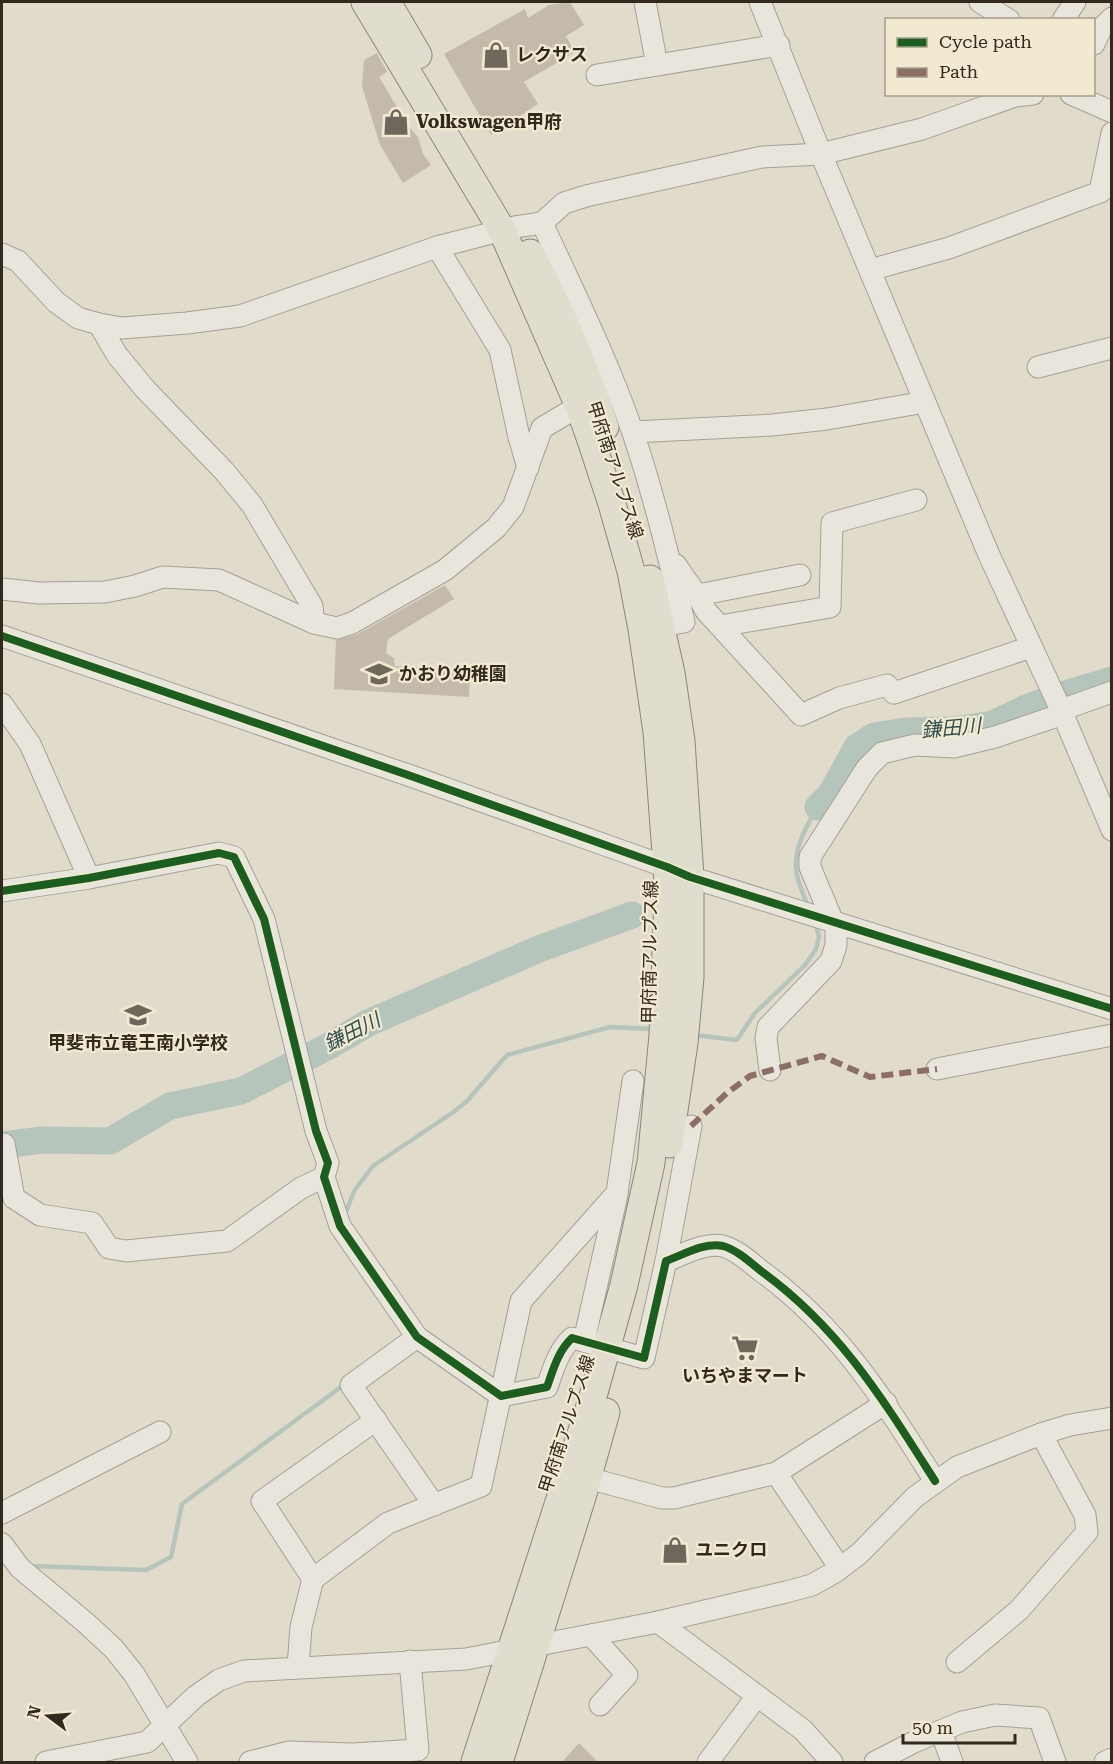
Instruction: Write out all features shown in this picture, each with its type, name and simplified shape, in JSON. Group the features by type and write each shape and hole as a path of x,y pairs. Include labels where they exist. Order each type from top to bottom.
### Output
{"main road":[{"name":"甲府南アルプス線","path":"364,2 508,229 551,292 591,386 643,550 651,628"},
{"name":"甲府南アルプス線","path":"387,2 475,151 579,406 616,515 631,571 651,628 671,673 681,741 679,872 690,976 676,1102 657,1215 605,1346 522,1649 500,1762"},
{"name":"甲府南アルプス線","path":"475,1762 522,1649 588,1478 605,1346"}],"street":[{"path":"645,2 657,65"},
{"path":"760,2 989,555 1061,711 1112,830"},
{"path":"980,2 1006,18"},
{"path":"1064,18 1075,2"},
{"path":"1095,42 1101,28 1112,18"},
{"path":"597,75 779,45"},
{"path":"2,254 18,261 56,302 78,318 99,324 122,328 240,316 437,247 542,223 564,203 586,196 762,157 821,154 922,129 1015,96"},
{"path":"1076,96 1112,112"},
{"path":"870,270 949,248 1106,188 1112,133"},
{"path":"542,223 599,348 633,432 668,551 684,622 651,628"},
{"path":"437,247 500,350 528,468"},
{"path":"99,324 117,355 145,389 224,471 252,505 312,606 314,623"},
{"path":"1038,367 1112,348"},
{"path":"633,432 772,425 826,419 925,402"},
{"path":"2,589 39,593 105,592 163,577 219,580 314,623 338,628 352,623 445,570 496,528 513,507 542,428 579,406"},
{"path":"720,626 830,607 832,523 916,500"},
{"path":"668,551 689,586 698,594 706,611 801,715 839,698 887,685 894,693 1031,647"},
{"path":"698,594 800,575"},
{"path":"2,636 419,779 679,872 1112,1009"},
{"path":"770,1070 765,1038 768,1027 831,960 837,945 836,929 829,921 810,867 810,858 867,768 882,753 915,745 954,747 995,737 1112,692"},
{"path":"2,704 30,744 89,878"},
{"path":"2,891 89,878 219,853 234,857 264,919 316,1131 328,1163 324,1177 340,1226 417,1337 501,1396 547,1387 565,1344 572,1338 644,1358 666,1261 692,1126"},
{"path":"937,1069 1112,1035"},
{"path":"605,1346 617,1193 633,1081"},
{"path":"2,1144 4,1144 14,1198 40,1215 92,1223 109,1248 126,1251 227,1241 301,1188 324,1177"},
{"path":"298,1667 300,1627 313,1579 388,1523 481,1486 521,1301 617,1193"},
{"path":"666,1261 706,1246 722,1246 736,1252 790,1291 829,1329 886,1403 935,1481"},
{"path":"417,1337 351,1385 434,1504"},
{"path":"588,1478 662,1498 674,1498 776,1473 886,1403"},
{"path":"46,1762 147,1742 196,1696 219,1680 244,1671 466,1659 658,1622 812,1585 860,1554 915,1497 957,1467 1041,1434 1070,1425 1112,1418"},
{"path":"313,1579 262,1501 376,1420"},
{"path":"2,1513 160,1432"},
{"path":"957,1662 1019,1610 1086,1532 1085,1515 1041,1434"},
{"path":"776,1473 840,1568"},
{"path":"2,1544 20,1568 114,1649 134,1674 187,1762"},
{"path":"658,1622 803,1730 832,1762"},
{"path":"591,1635 627,1675 600,1705"},
{"path":"250,1762 290,1752 353,1754 418,1750 410,1661"},
{"path":"708,1762 757,1696"},
{"path":"875,1762 962,1722 995,1715 1039,1719 1055,1762"},
{"path":"941,1731 952,1762"},
{"path":"1105,1762 1112,1759"}],"building":[{"path":"570,2 584,25 566,36 575,52 524,82 538,104 491,135 444,54 525,9 528,18 549,5"},
{"path":"377,53 387,72 379,77 409,127 418,137 423,154 431,165 403,183 380,145 362,86 364,60"},
{"path":"445,585 454,599 388,639 386,653 394,658 395,666 470,669 469,697 334,689 336,640 358,634"},
{"path":"579,1743 598,1762 562,1762"}],"waterway":[{"name":"鎌田川","path":"818,807 831,794 857,747 874,736 905,731 953,730 993,724 1026,708 1112,680"},
{"path":"808,906 797,873 798,850 806,827 840,774"},
{"name":"鎌田川","path":"2,1145 43,1140 110,1141 170,1106 241,1091 329,1046 368,1023 539,949 632,915"},
{"path":"694,1035 737,1040 755,1013 805,965 816,949 819,937 816,924"},
{"path":"344,1217 354,1191 373,1166 467,1101 507,1055 610,1027 653,1029"},
{"path":"31,1566 146,1570 171,1557 182,1504 345,1384"}],"marked path":[{"path":"691,1126 727,1093 750,1076 822,1056 870,1077 937,1069"}],"cycle path":[{"path":"2,636 408,775 690,877 1112,1009"},
{"path":"2,891 89,878 219,853 234,857 264,919 316,1131 328,1163 324,1177 340,1226 417,1337 501,1396 547,1387 560,1355 572,1338 644,1358 666,1261 701,1247 723,1246 743,1257 789,1293 837,1341 878,1394 935,1481"}],"place":[{"name":"レクサス","path":"496,55"},
{"name":"Volkswagen甲府","path":"396,122"},
{"name":"かおり幼稚園","path":"379,674"},
{"name":"甲斐市立竜王南小学校","path":"138,1015"},
{"name":"いちやまマート","path":"745,1348"},
{"name":"ユニクロ","path":"675,1550"}]}
